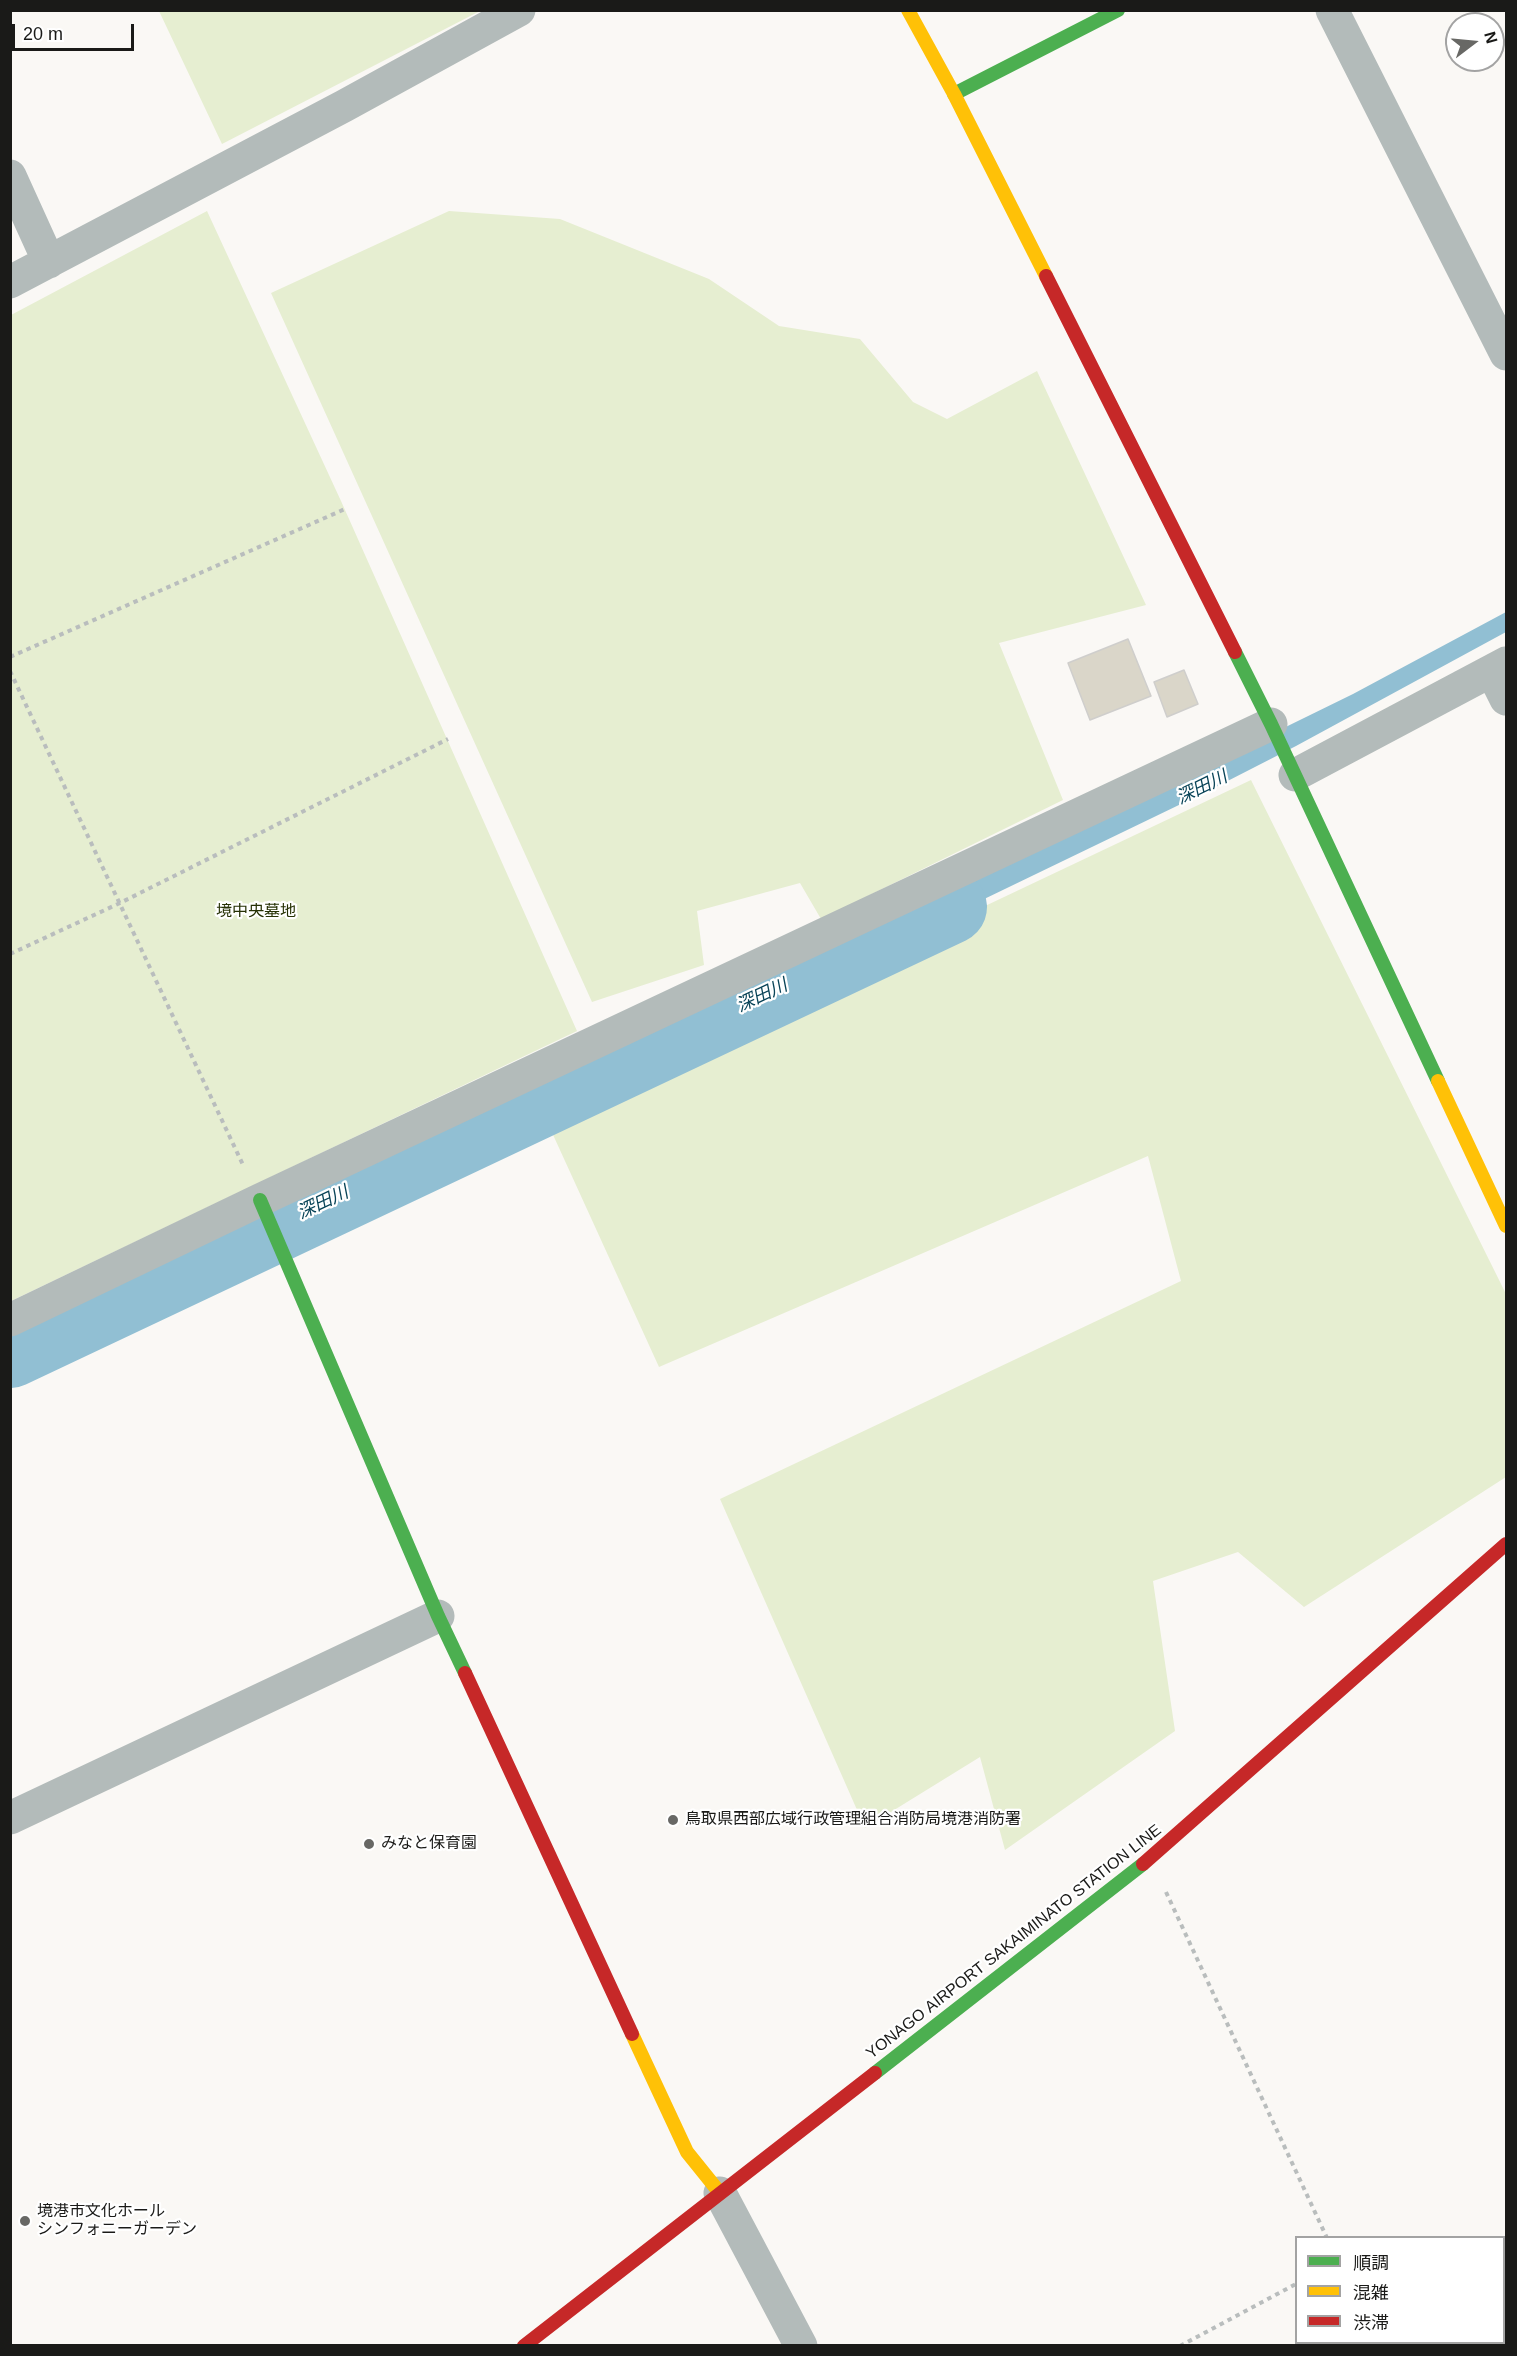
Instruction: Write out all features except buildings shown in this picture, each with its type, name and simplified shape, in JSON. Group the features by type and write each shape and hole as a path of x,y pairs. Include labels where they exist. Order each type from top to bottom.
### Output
{"street":[{"path":"10,282 344,106 519,10"},
{"path":"908,10 954,94 1271,724 1506,1227"},
{"path":"954,94 1118,10"},
{"path":"1332,10 1506,354"},
{"path":"10,176 50,262"},
{"path":"1295,775 1502,678"},
{"path":"10,1320 1271,724"},
{"path":"260,1200 438,1616 687,2152 720,2193 801,2346"},
{"name":"YONAGO AIRPORT SAKAIMINATO STATION LINE","path":"524,2346 1151,1858 1506,1544"},
{"path":"10,1818 438,1616"}],"path":[{"path":"10,657 345,509"},
{"path":"10,671 260,1200"},
{"path":"10,954 120,903 448,739"},
{"path":"1151,1858 1326,2236"},
{"path":"1180,2346 1295,2284"}],"green space":[{"path":"159,11 480,11 222,144"},
{"name":"境中央墓地","path":"207,211 341,501 577,1031 11,1301 11,315"},
{"path":"449,211 560,219 709,279 779,326 860,339 913,402 947,419 1037,371 1146,605 999,643 1063,800 821,919 800,883 697,911 704,965 592,1002 271,293"},
{"path":"1251,780 1506,1294 1506,1477 1304,1607 1238,1552 1153,1581 1175,1731 1005,1850 980,1757 865,1828 720,1499 1181,1281 1148,1156 659,1367 544,1115"}],"water":[{"path":"1506,612 1506,632 1296,746 862,958 855,938 1353,694"}],"waterway":[{"name":"深田川","path":"10,1351 950,907"}],"traffic: fast":[{"path":"954,94 1118,10"},
{"path":"1235,652 1438,1081"},
{"path":"260,1200 438,1616 465,1673"},
{"path":"875,2073 1143,1864"}],"traffic: slow":[{"path":"908,10 954,94 1046,276"},
{"path":"1438,1081 1506,1226"},
{"path":"632,2034 687,2152 720,2193"}],"traffic: jam":[{"path":"1046,276 1235,652"},
{"path":"1143,1864 1506,1544"},
{"path":"465,1673 632,2034"},
{"path":"524,2346 875,2073"}],"place":[{"name":"鳥取県西部広域行政管理組合消防局境港消防署","path":"673,1820"},
{"name":"みなと保育園","path":"369,1844"},
{"name":"境港市文化ホール シンフォニーガーデン","path":"25,2221"}]}
